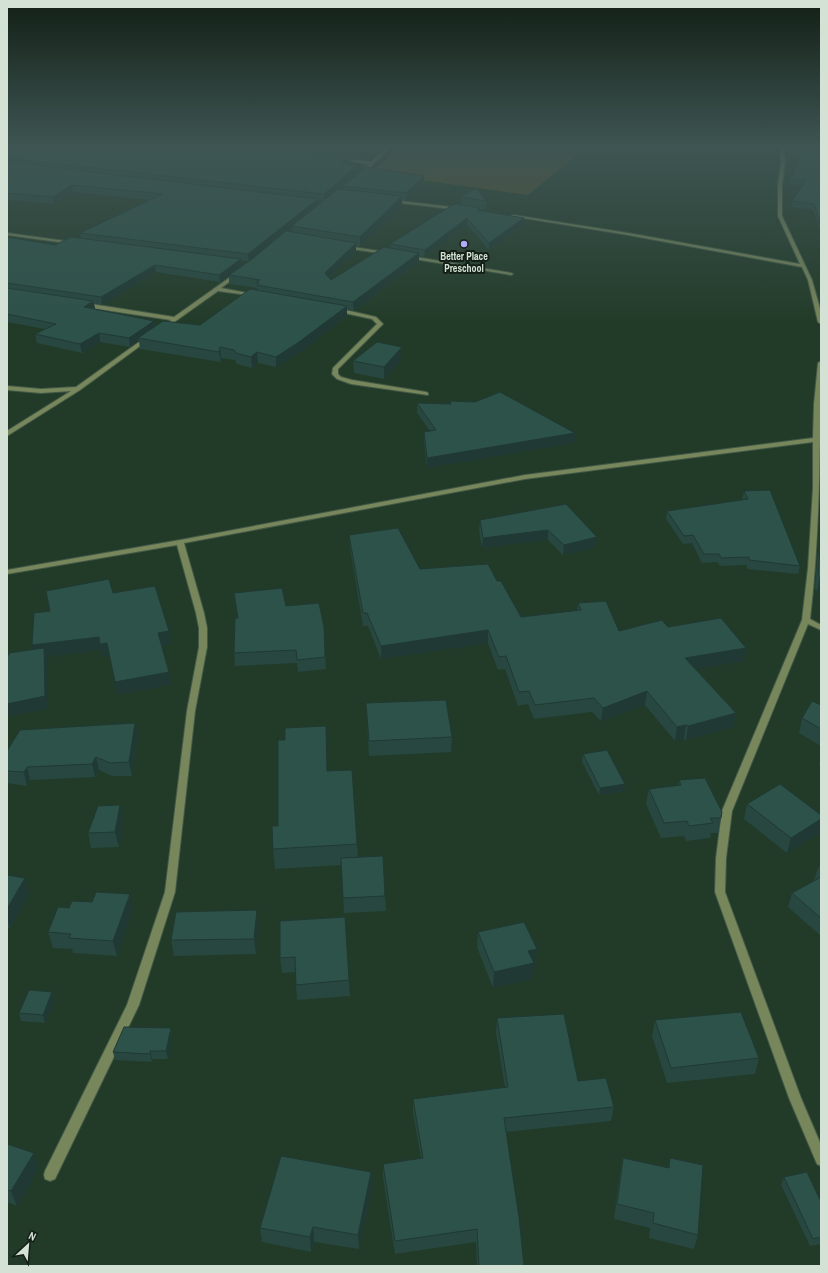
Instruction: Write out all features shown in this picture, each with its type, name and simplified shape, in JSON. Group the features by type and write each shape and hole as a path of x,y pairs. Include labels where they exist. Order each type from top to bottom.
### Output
{"street":[{"path":"430,205 469,210"},
{"path":"780,205 780,216 810,280 821,322"},
{"path":"507,216 628,234 804,266"},
{"path":"7,234 78,243"},
{"path":"340,246 394,255"},
{"path":"402,256 511,274"},
{"path":"7,434 78,389 244,269"},
{"path":"216,289 263,297"},
{"path":"76,303 175,319"},
{"path":"333,310 374,318 380,324 335,369 335,374 339,378 351,382 426,394"},
{"path":"821,364 817,404 819,439 812,568 806,620 727,811 721,858 720,892 795,1098 821,1160"},
{"path":"7,388 41,391 78,389"},
{"path":"7,572 180,542 525,477 819,439"},
{"path":"50,1175 133,1005 170,892 191,711 203,647 203,628 200,613 180,542"},
{"path":"806,620 821,628"}],"building":[{"path":"139,205 310,205 248,254 80,233"},
{"path":"318,205 392,205 360,237 292,226"},
{"path":"452,205 480,208 477,210 524,218 489,243 467,218 425,250 390,244"},
{"path":"814,205 821,205 821,224"},
{"path":"286,231 356,243 325,273 331,280 384,247 419,253 353,302 257,285 259,283 256,282 260,280 229,275 252,259"},
{"path":"7,237 55,245 71,237 241,259 219,275 155,265 101,297 7,283"},
{"path":"7,288 93,301 84,307 154,321 129,338 99,333 80,344 35,334 56,324 7,314"},
{"path":"250,289 347,306 299,342 276,357 257,352 251,357 236,353 234,350 220,347 219,352 138,338 163,321 200,325"},
{"path":"377,342 402,347 384,367 353,361"},
{"path":"500,392 575,433 427,458 424,432 436,430 417,403 451,404 450,401 475,402"},
{"path":"770,490 800,566 749,560 749,557 721,558 719,554 704,554 693,535 684,536 667,511 748,499 744,491"},
{"path":"566,504 597,537 564,545 548,530 483,538 480,520"},
{"path":"398,528 420,569 488,564 497,581 501,581 521,617 581,610 578,603 606,601 619,631 662,620 668,627 721,618 746,648 685,658 736,713 688,726 677,727 647,691 603,708 594,698 535,705 529,691 519,692 506,656 499,657 488,630 381,646 367,613 363,613 349,535"},
{"path":"821,547 821,577 818,575"},
{"path":"109,579 113,593 155,586 169,631 158,633 169,672 115,682 107,643 100,644 99,637 32,645 34,613 50,611 46,591"},
{"path":"282,588 286,606 319,603 324,627 325,657 297,660 296,650 234,653 235,618 238,618 234,593"},
{"path":"44,648 45,696 7,704 7,655 9,655 9,653"},
{"path":"446,700 452,737 369,741 366,703"},
{"path":"812,701 821,705 821,729 802,718"},
{"path":"135,723 129,762 110,763 96,757 92,764 27,767 24,772 7,771 7,751 20,730"},
{"path":"326,726 327,771 352,770 357,844 273,849 272,826 278,826 278,740 285,740 285,728"},
{"path":"607,750 625,784 600,788 583,754"},
{"path":"705,778 722,812 721,818 710,818 713,823 689,826 687,821 664,823 649,789 681,785 679,780"},
{"path":"780,784 821,815 821,819 791,838 747,804"},
{"path":"120,805 115,832 88,833 98,806"},
{"path":"383,856 385,896 343,898 341,858"},
{"path":"7,875 25,878 7,909"},
{"path":"821,877 821,918 792,893"},
{"path":"96,892 130,894 113,941 69,938 71,934 48,932 58,907 69,908 72,901 92,902"},
{"path":"257,910 254,939 171,940 176,912"},
{"path":"345,917 349,980 296,985 295,957 280,958 280,921"},
{"path":"524,922 537,949 528,951 534,963 494,972 478,932"},
{"path":"29,990 52,992 43,1015 19,1013"},
{"path":"741,1012 759,1058 671,1068 655,1020"},
{"path":"564,1014 578,1081 606,1078 614,1107 504,1118 519,1217 524,1266 479,1266 477,1229 395,1241 383,1164 423,1158 413,1099 508,1087 497,1018"},
{"path":"124,1027 171,1028 166,1051 150,1051 150,1054 113,1052"},
{"path":"7,1144 34,1153 11,1191 7,1190"},
{"path":"281,1156 371,1172 358,1235 313,1227 310,1237 260,1228"},
{"path":"623,1158 669,1168 670,1158 703,1165 698,1235 653,1223 654,1213 617,1204"},
{"path":"807,1172 821,1202 821,1237 813,1239 784,1177"}],"place":[{"name":"Better Place Preschool","path":"464,244"}]}
